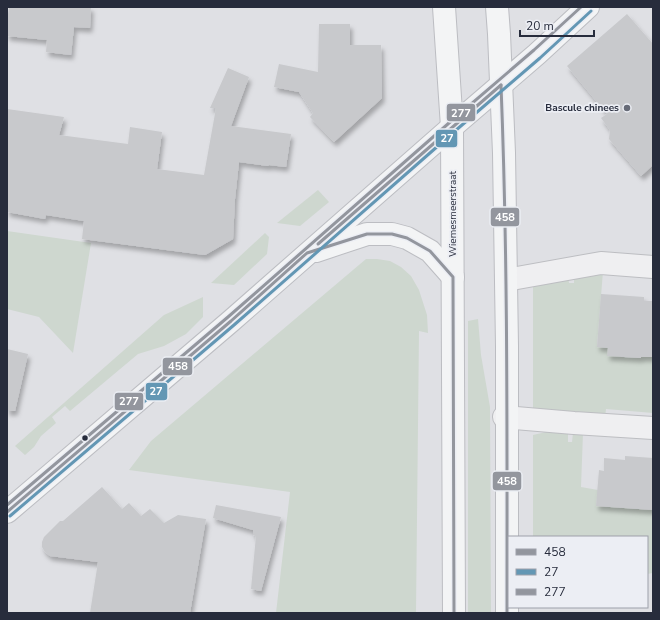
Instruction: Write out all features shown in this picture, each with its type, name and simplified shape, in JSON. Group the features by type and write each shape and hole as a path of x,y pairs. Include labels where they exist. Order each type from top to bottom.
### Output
{"main road":[{"name":"Wiemesmeerstraat","path":"444,7 452,127 454,613"},
{"path":"497,7 504,153 507,613"},
{"path":"7,512 308,254 537,54 588,7"},
{"path":"308,254 367,234 392,234 407,238 430,251 453,277"}],"lane":[{"path":"506,280 601,263 653,267"},
{"path":"505,418 653,428"}],"shaded area":[{"path":"318,190 329,202 300,226 277,223"},
{"path":"7,231 91,243 73,353 39,317 7,309"},
{"path":"265,233 269,237 267,254 234,285 211,283"},
{"path":"366,259 390,261 401,267 411,276 419,290 427,315 428,333 419,331 416,613 276,613 290,492 129,470 151,441"},
{"path":"603,271 597,347 621,349 621,357 641,358 642,351 643,357 653,357 653,413 606,409 605,419 541,414 533,408 533,282 568,276 569,283 574,283 574,274"},
{"path":"203,297 203,317 186,334 164,346 138,354 70,411 65,406 52,417 56,423 41,436 34,447 25,455 15,446 164,315"},
{"path":"478,319 481,355 490,407 491,613 468,613 468,321"},
{"path":"546,432 568,433 568,442 572,442 573,433 583,433 581,487 598,490 596,506 653,510 653,573 648,574 648,536 533,536 533,435"}],"building":[{"path":"9,7 91,7 90,28 74,27 71,55 46,52 47,40 7,36"},
{"name":"Bascule chinees","path":"627,14 653,44 653,165 641,176 609,139 610,130 601,118 607,114 567,66"},
{"path":"319,24 350,24 350,45 381,45 382,98 334,142 310,117 313,113 299,92 274,87 279,64 318,72"},
{"path":"228,68 249,77 231,126 291,134 286,167 239,162 233,239 205,255 82,239 84,221 46,215 45,219 7,212 7,109 64,117 59,135 128,144 130,127 162,132 157,169 204,175 216,108 210,108"},
{"path":"601,294 644,297 644,301 653,301 653,357 641,358 607,356 608,348 597,347"},
{"path":"7,349 28,354 15,411 7,411"},
{"path":"625,456 653,458 653,510 596,506 599,470 604,471 604,458 625,460"},
{"path":"102,487 122,509 129,503 141,516 150,509 164,523 178,515 206,519 190,613 90,613 98,562 50,556 45,552 42,547 44,537 60,521 63,521"},
{"path":"216,505 281,517 261,591 251,589 256,536 253,535 253,530 213,518"}],"transit line":[{"name":"277","path":"7,505 228,317 534,50 581,7"},
{"name":"27","path":"10,516 234,325 540,58 591,11"},
{"name":"458","path":"501,85 506,283 507,613"},
{"name":"458","path":"318,244 501,85"},
{"name":"458","path":"7,512 231,321 307,253 367,234 392,234 407,238 430,251 453,277 454,613"}],"place":[{"name":"Bascule chinees","path":"627,108"}]}
